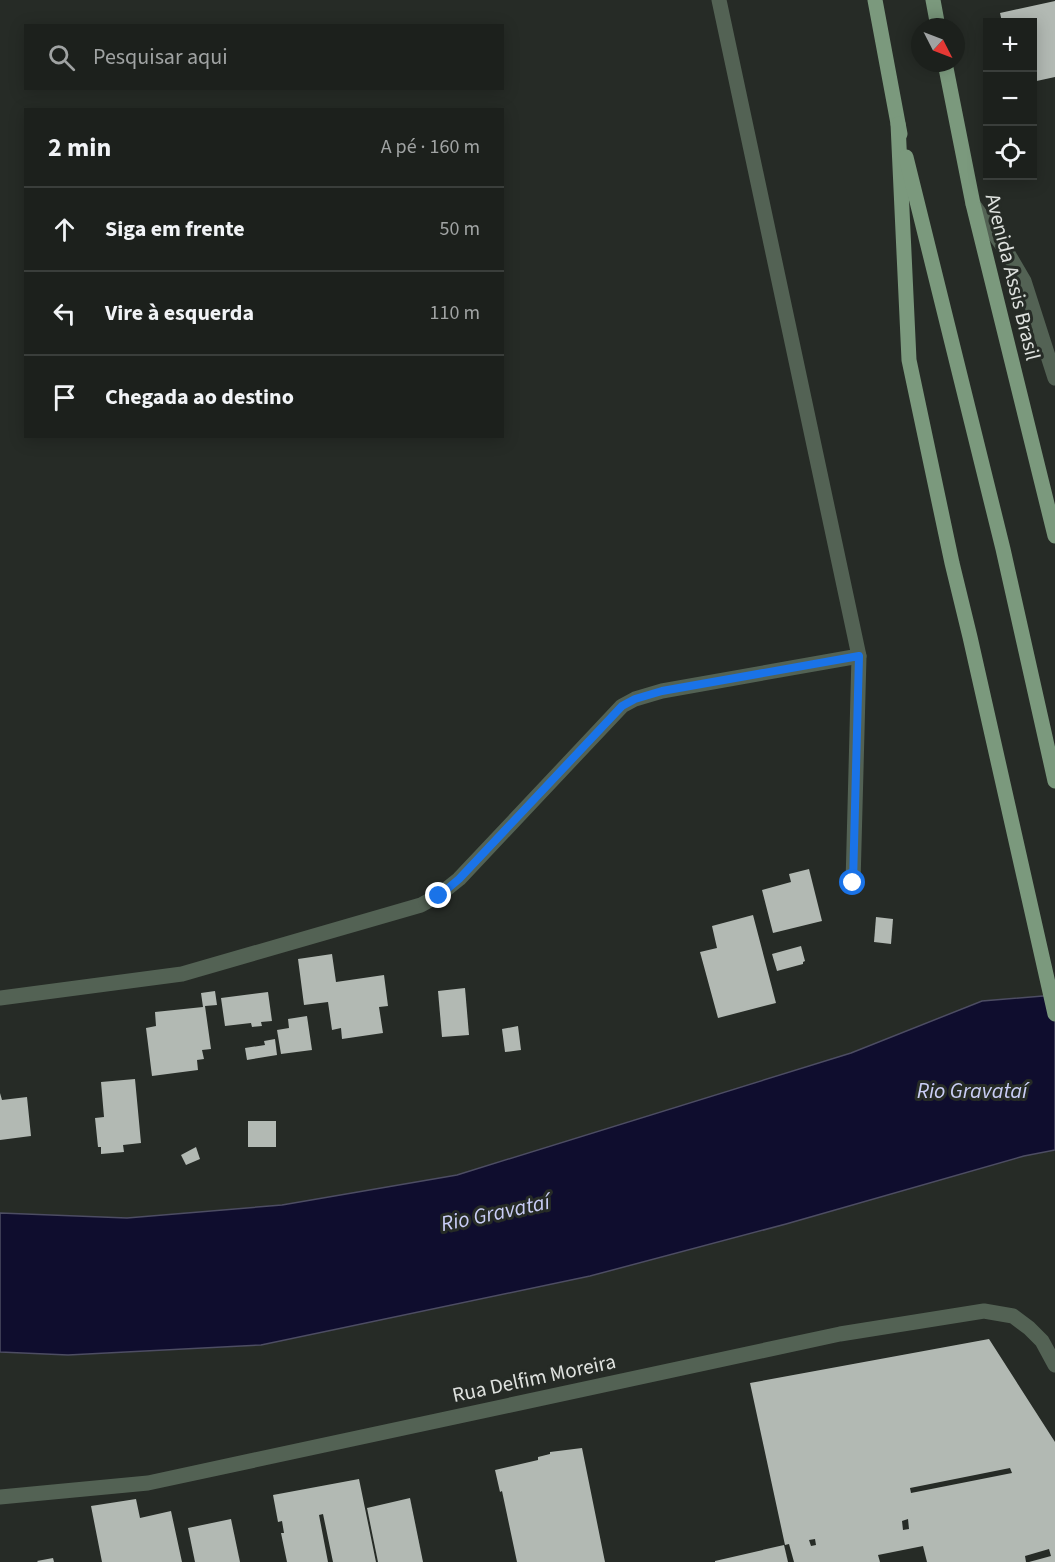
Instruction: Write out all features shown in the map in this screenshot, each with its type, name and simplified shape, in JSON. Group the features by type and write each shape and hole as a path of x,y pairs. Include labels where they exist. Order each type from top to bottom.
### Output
{"main road":[{"path":"875,0 898,123 1005,555 1055,781"},
{"path":"933,0 936,18"},
{"name":"Avenida Assis Brasil","path":"947,72 973,204 1055,536"},
{"path":"898,123 909,360 953,567 1055,1014"}],"street":[{"path":"719,0 859,656 853,883"},
{"path":"973,204 1024,280 1055,378"},
{"path":"0,998 182,974 421,905 439,896 459,879 622,706 635,699 662,691 859,656"},
{"name":"Rua Delfim Moreira","path":"0,1497 148,1483 840,1334 984,1311 1013,1316 1029,1328 1042,1341 1055,1365"}],"water":[{"name":"Rio Gravataí","path":"1055,995 1055,1150 1024,1156 786,1224 590,1276 261,1345 68,1355 0,1352 0,1213 127,1218 282,1205 457,1175 851,1053 982,1001"}],"building":[{"path":"1055,1 1055,77 1037,81 1037,18 1001,18 1000,13"},
{"path":"809,869 822,921 773,933 762,890 791,882 789,874"},
{"path":"753,915 776,1003 718,1018 700,952 717,948 712,926"},
{"path":"876,917 893,919 891,944 874,942"},
{"path":"801,946 805,961 803,964 777,971 772,954"},
{"path":"332,954 336,982 384,975 388,1006 379,1007 383,1033 342,1039 341,1028 332,1030 328,1002 304,1005 298,959"},
{"path":"465,988 469,1035 442,1037 438,991"},
{"path":"215,991 217,1005 205,1006 211,1049 202,1050 204,1059 197,1060 198,1070 152,1076 146,1028 156,1026 155,1012 203,1007 201,993"},
{"path":"268,992 272,1021 261,1022 262,1026 252,1027 251,1023 225,1026 221,998"},
{"path":"307,1016 312,1050 281,1054 277,1030 289,1028 288,1019"},
{"path":"518,1026 521,1050 505,1052 502,1029"},
{"path":"275,1039 277,1055 247,1060 245,1048 265,1045 264,1041"},
{"path":"135,1079 141,1143 123,1145 124,1152 101,1154 101,1147 98,1147 95,1118 104,1117 101,1082"},
{"path":"0,1093 2,1100 27,1097 31,1136 0,1140"},
{"path":"248,1121 276,1121 276,1147 248,1147"},
{"path":"196,1147 200,1159 186,1165 181,1155"},
{"path":"989,1339 1055,1442 1055,1562 1029,1562 1051,1556 1049,1549 1025,1556 1026,1562 927,1562 923,1546 878,1555 880,1562 794,1562 789,1544 785,1545 750,1383","holes":["1010,1468 1012,1473 911,1493 910,1488","908,1519 909,1529 903,1530 902,1521","815,1539 816,1545 811,1546 809,1540"]},
{"path":"582,1448 605,1562 517,1562 502,1491 500,1492 495,1470 538,1460 538,1457 550,1454 550,1452"},
{"path":"359,1479 376,1562 333,1562 323,1514 319,1515 328,1562 287,1562 281,1533 284,1533 282,1521 278,1522 273,1495"},
{"path":"410,1498 423,1562 378,1562 367,1508"},
{"path":"136,1499 140,1518 171,1511 182,1562 102,1562 91,1506"},
{"path":"231,1519 240,1562 195,1562 188,1528"},
{"path":"784,1545 788,1562 715,1562 715,1561"},
{"path":"53,1558 54,1562 37,1561"}],"route":[{"path":"439,896 459,879 622,706 635,699 662,691 859,656 853,883"}]}
